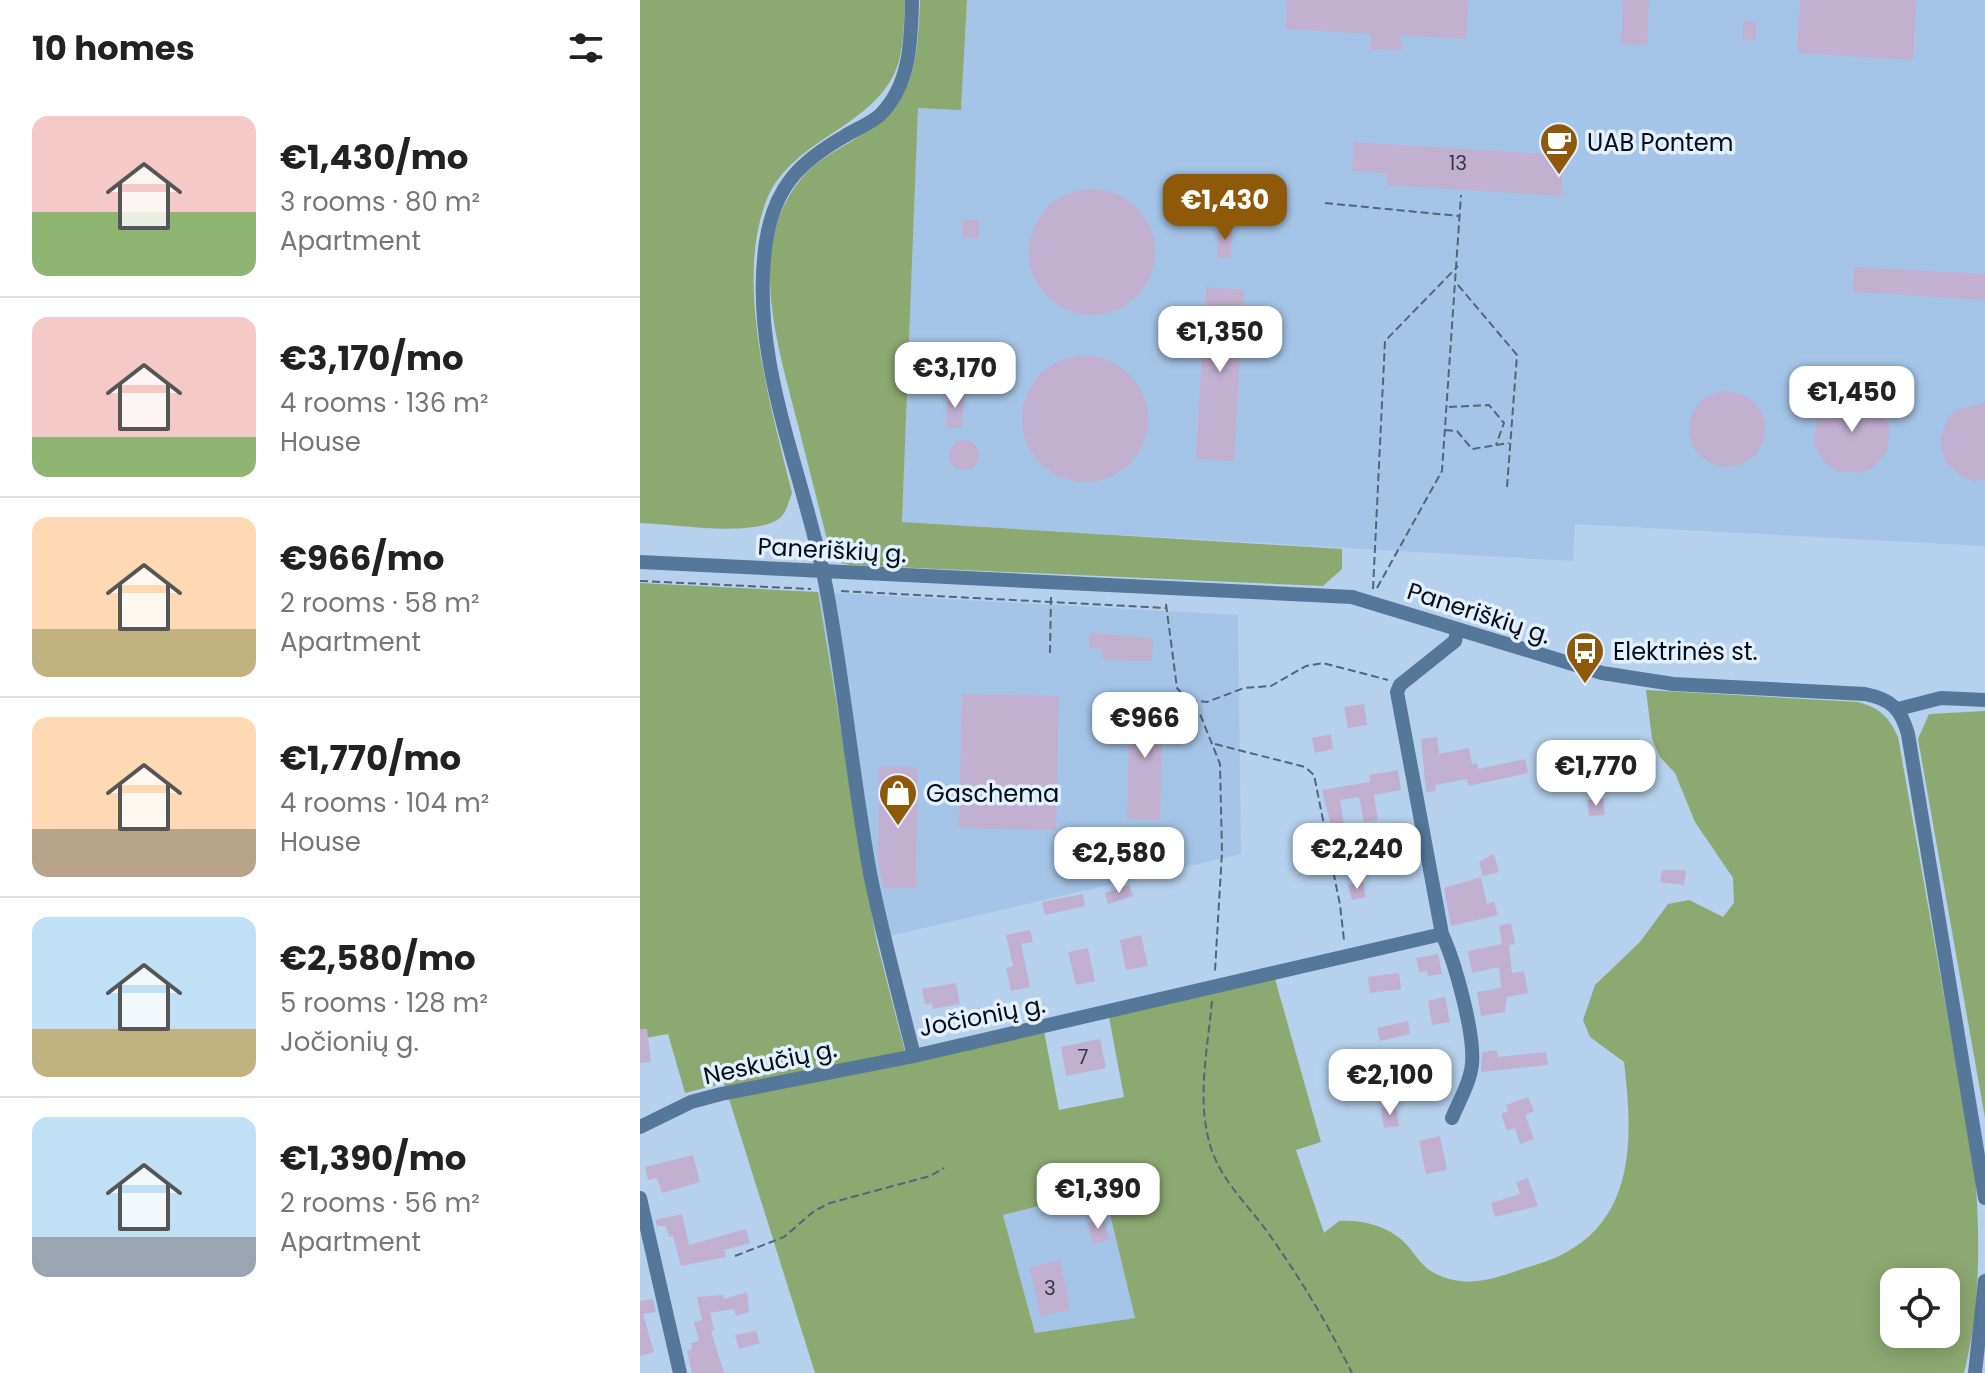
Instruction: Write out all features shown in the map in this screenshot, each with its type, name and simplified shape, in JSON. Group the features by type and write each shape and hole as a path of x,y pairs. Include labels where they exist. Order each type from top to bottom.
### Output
{"street":[{"name":"Jočionių g.","path":"912,0 911,52 900,83 880,115 812,155 789,181 774,207 766,244 763,293 768,355 827,590 870,873 914,1056 1442,934"},
{"name":"Paneriškių g.","path":"640,562 1352,597 1457,631 1626,678 1673,684 1865,694 1890,702 1898,709"},
{"path":"1452,1118 1472,1066 1472,1047 1451,953 1442,934 1398,708 1400,685 1452,644 1457,631"},
{"path":"1985,700 1941,698 1898,709 1908,734 1985,1198"},
{"name":"Neskučių g.","path":"640,1127 706,1098 914,1056"},
{"path":"640,1198 680,1373"},
{"path":"1975,1373 1985,1281"}],"path":[{"path":"1459,265 1385,341 1373,596 1442,471 1458,284 1459,265 1461,216 1461,195"},
{"path":"1325,203 1461,216"},
{"path":"1458,284 1517,355 1507,487"},
{"path":"1447,407 1489,405 1504,423 1496,445"},
{"path":"1445,430 1457,431 1472,449 1510,443"},
{"path":"640,581 1166,608"},
{"path":"1050,653 1051,583"},
{"path":"1166,589 1173,675 1177,688 1200,714 1214,743 1223,804 1214,986 1205,1066 1209,1142 1223,1176 1251,1208 1316,1301 1352,1373"},
{"path":"1186,699 1207,702 1244,688 1271,686 1306,666 1323,663 1345,666 1400,685"},
{"path":"1214,743 1305,767 1314,775 1340,905 1345,955"},
{"path":"735,1256 784,1237 814,1211 830,1203 930,1176 944,1168"}],"shaded area":[{"path":"967,0 1985,0 1985,546 1575,524 1573,561 902,522 918,107 961,109"},
{"path":"818,592 1238,615 1241,854 876,939"},
{"path":"1104,1189 1135,1318 1035,1333 1003,1215"}],"green space":[{"path":"640,0 905,0 901,54 889,83 874,102 796,160 779,178 767,199 757,232 754,268 759,346 792,493 783,515 764,525 730,529 640,523"},
{"path":"920,0 967,0 961,110 918,108 902,522 1342,549 1342,569 1323,586 850,565 838,562 831,555 776,332 770,267 774,235 784,206 801,179 826,157 875,125 902,96 914,63"},
{"path":"640,583 818,592 876,939 908,1063 1044,1031 1059,1110 1124,1097 1109,1017 1275,979 1321,1142 1296,1150 1324,1233 1339,1221 1372,1224 1402,1240 1421,1263 1436,1274 1468,1282 1498,1277 1565,1253 1589,1236 1606,1216 1618,1194 1628,1142 1624,1062 1590,1037 1583,1020 1595,985 1640,942 1668,904 1689,900 1723,917 1734,903 1733,878 1695,822 1675,773 1660,757 1652,739 1646,690 1858,702 1883,714 1898,737 1975,1170 1978,1272 1974,1323 1964,1373 815,1373 724,1083 685,1093 668,1034 640,1039","holes":["1104,1189 1135,1318 1035,1333 1003,1215"]},
{"path":"1985,711 1985,1118 1918,739 1929,714"}],"building":[{"path":"1287,0 1468,0 1466,39 1401,35 1401,50 1370,49 1371,34 1286,29"},
{"path":"1623,0 1649,0 1647,45 1621,44"},
{"path":"1800,0 1916,0 1913,60 1797,53"},
{"path":"1744,21 1757,22 1755,40 1742,39"},
{"path":"1354,142 1564,155 1561,196 1386,185 1387,173 1352,171"},
{"path":"1092,189 1116,194 1136,208 1150,228 1155,252 1150,276 1136,296 1116,310 1092,315 1068,310 1048,296 1034,276 1029,252 1034,228 1048,208 1068,194"},
{"path":"962,220 979,220 979,238 962,237"},
{"path":"1218,226 1232,226 1231,258 1217,257"},
{"path":"1854,267 1985,274 1985,300 1853,292"},
{"path":"1206,287 1244,290 1234,461 1196,459"},
{"path":"968,349 979,353 983,364 979,375 968,379 957,375 953,364 957,353"},
{"path":"1085,356 1109,361 1129,375 1143,395 1148,419 1143,443 1129,463 1109,477 1085,482 1061,477 1041,463 1027,443 1022,419 1027,395 1041,375 1061,361"},
{"path":"1848,387 1860,388 1859,398 1878,407 1890,427 1887,451 1872,469 1860,473 1837,471 1826,464 1814,444 1817,420 1832,402 1847,396"},
{"path":"1720,391 1734,391 1748,397 1759,408 1765,429 1762,444 1754,456 1734,467 1720,467 1706,461 1695,450 1689,436 1689,422 1695,408 1706,397"},
{"path":"948,392 964,392 962,428 946,428"},
{"path":"1985,403 1985,480 1974,481 1963,477 1945,462 1940,438 1949,416 1959,409"},
{"path":"964,440 975,444 979,455 975,466 964,470 953,466 949,455 953,444"},
{"path":"1090,633 1153,638 1152,661 1103,660 1103,649 1089,648"},
{"path":"962,694 1059,696 1056,830 959,828"},
{"path":"1130,699 1163,700 1160,820 1127,819"},
{"path":"1364,704 1367,725 1348,728 1344,707"},
{"path":"1331,734 1333,749 1315,753 1312,738"},
{"path":"1437,737 1439,754 1469,748 1472,764 1477,763 1478,769 1525,759 1528,773 1468,786 1467,779 1435,785 1436,791 1426,792 1421,739"},
{"name":"Gaschema","path":"879,767 918,767 916,888 883,888 878,860"},
{"path":"1398,770 1401,790 1374,795 1378,820 1364,822 1359,797 1340,800 1346,838 1362,834 1365,851 1340,861 1322,790 1370,782 1369,775"},
{"path":"1603,799 1605,815 1589,816 1587,800"},
{"path":"1398,822 1399,826 1407,825 1410,839 1405,840 1407,848 1400,849 1404,868 1386,873 1385,868 1381,869 1375,842 1389,838 1386,825"},
{"path":"1494,854 1499,872 1483,876 1479,862"},
{"path":"1662,870 1686,870 1684,885 1660,882"},
{"path":"1481,877 1487,904 1494,902 1498,915 1451,926 1444,888"},
{"path":"1363,881 1366,897 1352,900 1348,885"},
{"path":"1129,885 1133,896 1108,904 1105,893"},
{"path":"1083,894 1085,906 1045,915 1042,902"},
{"path":"1511,923 1515,944 1509,945 1512,973 1524,971 1528,993 1507,997 1505,1012 1481,1016 1477,992 1501,988 1499,967 1472,973 1468,951 1502,944 1499,926"},
{"path":"1030,930 1033,942 1021,944 1030,987 1011,991 1006,968 1013,966 1006,935"},
{"path":"1141,935 1148,966 1126,970 1120,940"},
{"path":"1088,948 1095,981 1076,985 1068,952"},
{"path":"1438,954 1442,974 1428,976 1427,971 1419,972 1416,958"},
{"path":"1399,973 1401,989 1370,993 1368,977"},
{"path":"956,983 960,1004 933,1009 932,1003 925,1004 922,989"},
{"path":"1445,997 1450,1022 1432,1025 1428,1001"},
{"path":"1408,1021 1410,1034 1380,1041 1377,1028"},
{"path":"640,1029 647,1029 651,1062 640,1063"},
{"path":"1100,1039 1106,1068 1066,1076 1061,1047"},
{"path":"1497,1050 1498,1057 1546,1052 1548,1065 1481,1072 1482,1052"},
{"path":"1440,1071 1444,1092 1423,1096 1420,1075"},
{"path":"1528,1097 1534,1111 1525,1115 1534,1139 1520,1144 1515,1128 1507,1131 1501,1114 1508,1111 1506,1105"},
{"path":"1396,1106 1399,1126 1384,1128 1381,1108"},
{"path":"1440,1136 1447,1170 1426,1174 1419,1141"},
{"path":"693,1155 700,1182 662,1193 657,1178 648,1180 645,1167"},
{"path":"1528,1178 1538,1206 1495,1217 1491,1203 1520,1194 1516,1182"},
{"path":"682,1214 689,1245 746,1229 750,1243 724,1250 726,1257 681,1266 673,1236 669,1237 666,1226 657,1226 655,1220"},
{"path":"1104,1219 1109,1240 1093,1244 1087,1223"},
{"path":"1060,1260 1070,1310 1040,1316 1030,1267"},
{"path":"747,1292 749,1312 736,1316 734,1309 710,1313 714,1330 711,1331 724,1373 692,1373 687,1351 692,1349 691,1343 699,1341 694,1322 702,1320 697,1297 723,1295 724,1299"},
{"path":"653,1299 656,1312 643,1314 654,1352 640,1356 640,1301"},
{"path":"756,1331 760,1343 739,1349 735,1335"}],"place":[{"name":"UAB Pontem","path":"1559,176"},
{"name":"Elektrinės st.","path":"1585,685"},
{"name":"Gaschema","path":"898,827"}]}
